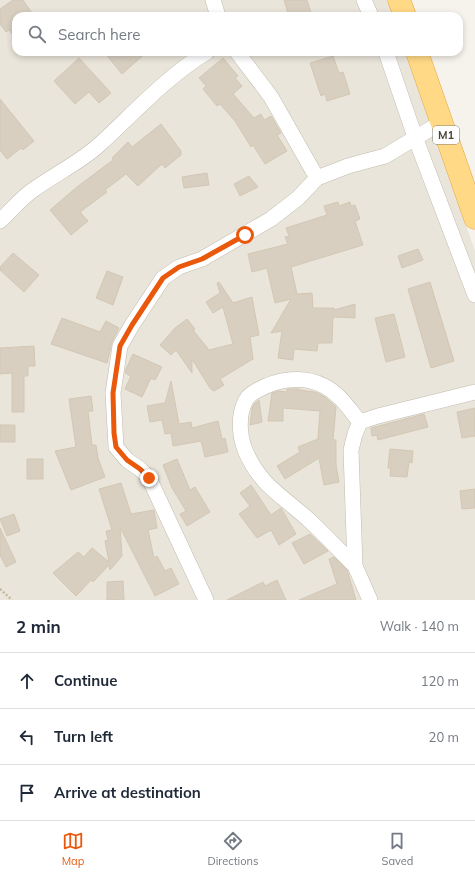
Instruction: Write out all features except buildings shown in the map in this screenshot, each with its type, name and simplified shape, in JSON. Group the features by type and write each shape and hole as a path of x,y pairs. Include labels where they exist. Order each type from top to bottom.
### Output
{"highway":[{"path":"399,0 404,12"},
{"name":"M1","path":"418,56 475,218"}],"street":[{"path":"213,0 217,12"},
{"path":"364,0 369,12"},
{"path":"0,221 32,190 69,167 98,146 162,85 200,56"},
{"path":"239,56 272,97 317,178"},
{"path":"387,56 415,137 475,295"},
{"path":"205,599 149,478 140,469 127,460 116,447 114,433 113,393 120,346 163,278 179,267 202,259 272,219 298,198 317,178 348,166 385,156 442,122"},
{"path":"360,422 337,394 323,385 306,380 284,380 268,384 247,398 241,410 240,428 245,449 266,484 309,520 355,566 370,600"},
{"path":"355,566 351,450 360,422 378,416 475,392"}],"path":[{"path":"0,589 12,600"}],"shaded area":[{"path":"0,0 387,0 392,12 12,12 12,56 406,56 475,251 475,600 0,600"}],"route":[{"path":"149,478 140,469 127,460 116,447 114,433 113,393 120,346 163,278 179,267 202,259 245,235"}]}
